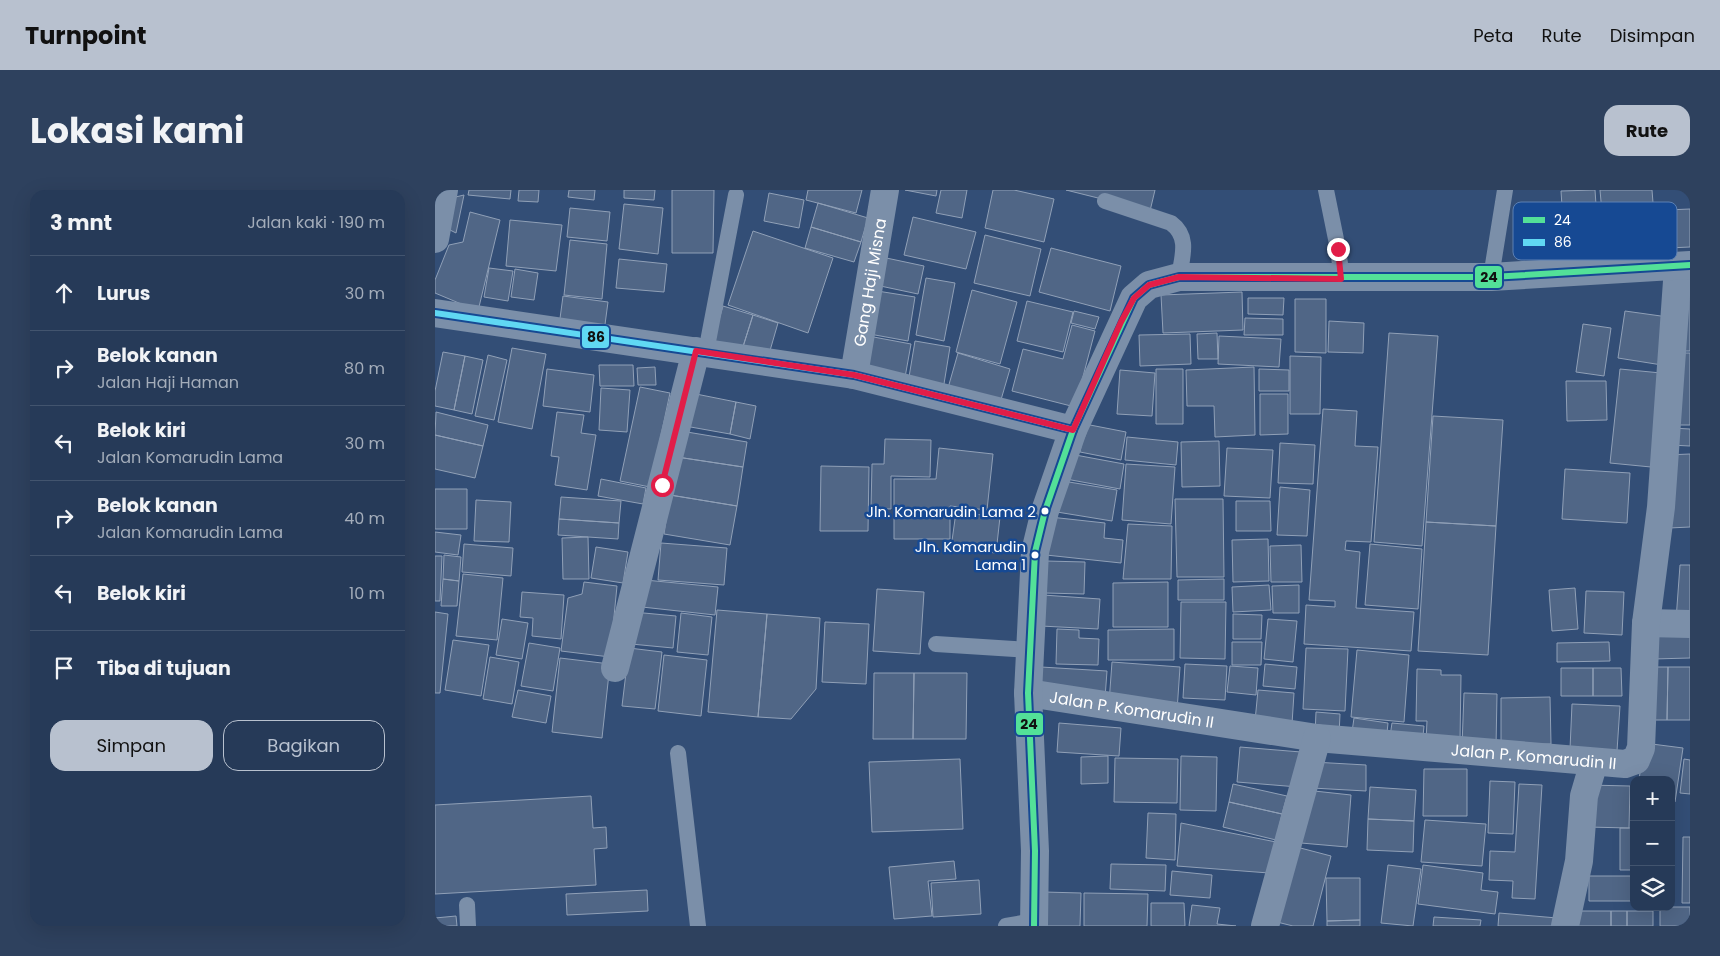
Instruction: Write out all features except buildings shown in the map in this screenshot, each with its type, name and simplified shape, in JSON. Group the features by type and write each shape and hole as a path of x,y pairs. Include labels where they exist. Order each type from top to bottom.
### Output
{"street":[{"path":"435,239 444,190"},
{"name":"Gang Haji Misna","path":"854,375 885,190"},
{"path":"1034,923 1035,851 1028,693 1035,552 1045,511 1073,430 1134,298 1149,285 1179,277 1341,279 1491,277 1684,266"},
{"name":"Jalan P. Komarudin II","path":"1028,693 1317,738 1594,762 1625,764 1636,760 1641,748 1646,624 1661,507 1684,266"},
{"path":"435,313 854,375 1073,430"},
{"path":"615,668 701,352"},
{"path":"1646,624 1690,624"},
{"path":"1265,926 1317,738"},
{"path":"1565,926 1579,861 1584,796 1594,762"}],"lane":[{"path":"1326,190 1338,249 1341,279"},
{"path":"1491,277 1505,190"},
{"path":"701,352 736,195"},
{"path":"1105,201 1171,223 1180,229 1184,241 1179,277"},
{"path":"936,644 1029,650"},
{"path":"678,753 698,926"},
{"path":"467,905 468,926"},
{"path":"1006,926 1034,923"}],"transit line":[{"name":"24","path":"1034,926 1035,851 1028,693 1035,552 1045,511 1073,430 1134,298 1149,285 1179,277 1491,277 1690,265"},
{"name":"86","path":"435,313 854,375 1073,430"}],"place":[{"name":"Jln. Komarudin Lama 2","path":"1045,511"},
{"name":"Jln. Komarudin Lama 1","path":"1035,555"}],"route":[{"path":"662,485 696,351 854,375 1073,430 1121,322 1134,298 1149,285 1179,277 1341,279 1338,249"}]}
